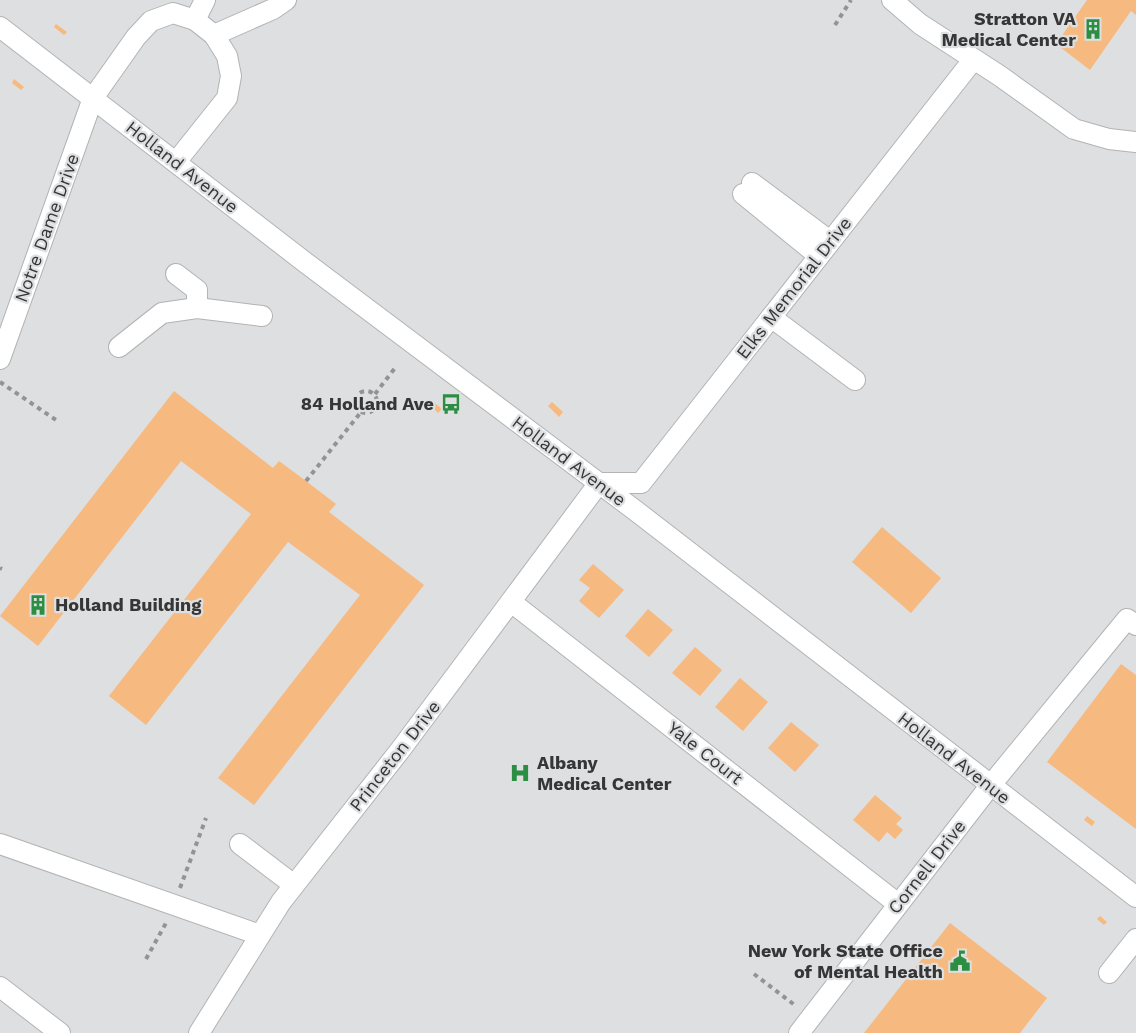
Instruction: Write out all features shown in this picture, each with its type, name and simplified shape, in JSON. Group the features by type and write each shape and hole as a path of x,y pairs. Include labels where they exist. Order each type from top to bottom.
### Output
{"street":[{"path":"195,20 205,0"},
{"path":"214,35 273,9 286,0"},
{"path":"891,0 920,24 1000,76 1074,129 1109,139 1136,142"},
{"path":"93,98 151,21 173,13 195,20 214,35 227,56 231,76 226,98 176,162"},
{"name":"Holland Avenue","path":"0,27 306,263 599,483 1136,897"},
{"name":"Elks Memorial Drive","path":"599,483 642,483 973,60"},
{"name":"Notre Dame Drive","path":"0,358 93,98"},
{"path":"748,188 825,249"},
{"path":"176,274 197,290 197,308"},
{"path":"119,347 162,313 197,308 262,316"},
{"path":"771,317 855,380"},
{"name":"Princeton Drive","path":"199,1033 281,902 401,749 599,483"},
{"name":"Yale Court","path":"511,602 898,904"},
{"name":"Cornell Drive","path":"799,1033 990,786 1127,619 1136,625"},
{"path":"0,844 260,935"},
{"path":"240,844 294,885"},
{"path":"1109,973 1136,939"},
{"path":"0,987 60,1033"}],"path":[{"path":"835,25 852,0"},
{"path":"375,394 395,368"},
{"path":"0,382 56,420"},
{"path":"366,390 375,394 378,401 374,410 368,413 361,412 356,407 356,396 366,390"},
{"path":"306,481 361,412"},
{"path":"754,974 811,1017"}],"building":[{"name":"Stratton VA Medical Center","path":"1087,0 1136,0 1136,15 1131,11 1090,70 1056,44"},
{"path":"56,24 67,32 64,35 54,27"},
{"path":"14,79 24,87 21,90 12,83"},
{"name":"Holland Building","path":"174,391 273,468 279,461 336,504 329,512 424,585 254,805 218,778 360,595 288,542 146,725 109,696 251,514 181,461 38,646 0,616"},
{"path":"430,399 442,409 438,413 427,402"},
{"path":"552,402 563,412 559,417 548,406"},
{"path":"882,527 941,578 911,613 852,562"},
{"path":"593,564 624,590 599,618 579,601 590,588 579,580"},
{"path":"648,609 673,630 649,657 625,636"},
{"path":"695,647 722,670 700,696 672,673"},
{"path":"1121,664 1136,675 1136,829 1047,762"},
{"path":"740,678 768,702 743,731 715,707"},
{"path":"791,722 819,745 795,772 768,748"},
{"path":"875,795 902,818 896,824 903,830 895,839 887,832 879,842 853,820"},
{"path":"1087,816 1095,822 1092,826 1084,820"},
{"path":"1100,916 1107,922 1104,925 1097,919"},
{"name":"New York State Office of Mental Health","path":"950,923 1047,998 1020,1033 864,1033"}],"place":[{"name":"Stratton VA Medical Center","path":"1093,29"},
{"name":"84 Holland Ave","path":"451,404"},
{"name":"Holland Building","path":"38,605"},
{"name":"Albany Medical Center","path":"520,773"},
{"name":"New York State Office of Mental Health","path":"960,961"}]}
